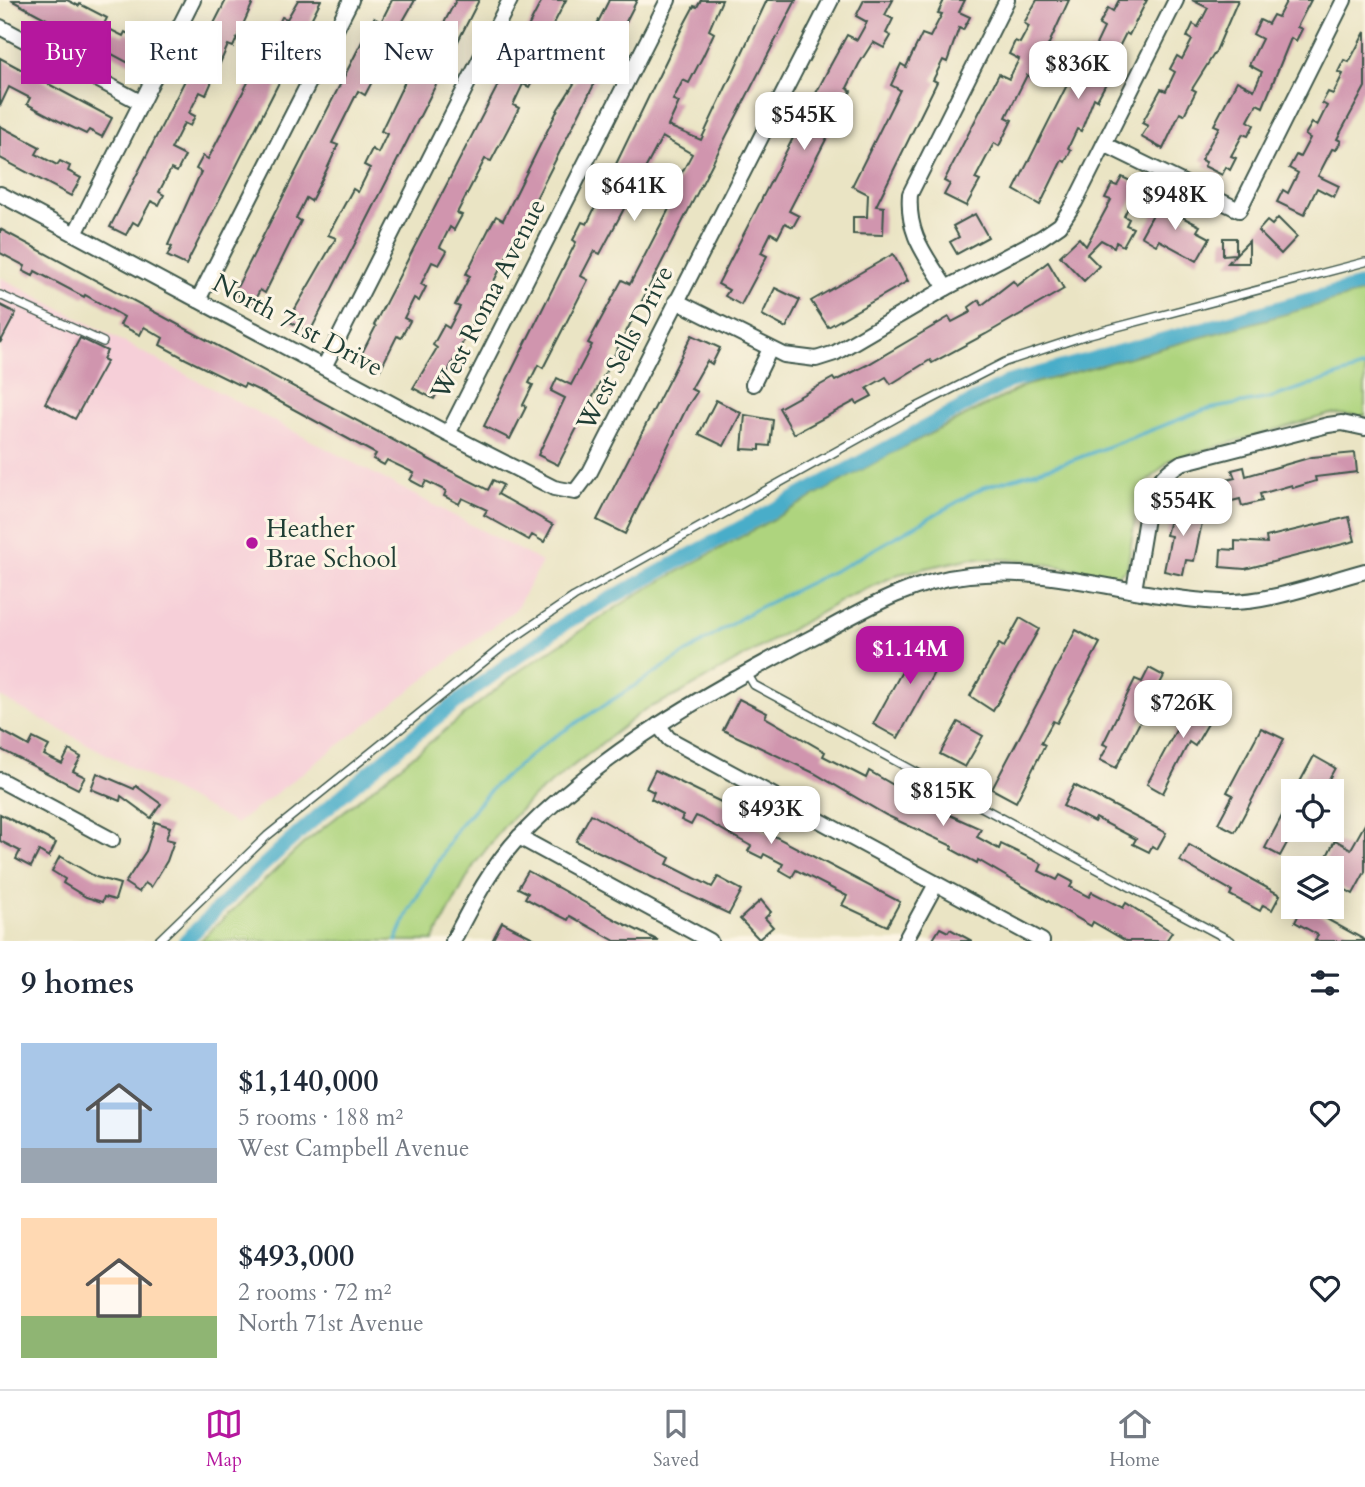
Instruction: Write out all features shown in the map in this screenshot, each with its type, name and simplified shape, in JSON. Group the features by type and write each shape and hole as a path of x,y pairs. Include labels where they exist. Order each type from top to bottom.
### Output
{"street":[{"path":"75,234 193,0"},
{"path":"198,300 351,0"},
{"path":"324,367 510,0"},
{"name":"West Roma Avenue","path":"448,434 668,0"},
{"name":"West Sells Drive","path":"575,492 590,472 831,0"},
{"path":"946,288 914,237 908,216 910,194 1007,0"},
{"path":"676,301 770,349 801,359 835,353 946,288 1041,238 1060,225 1176,0"},
{"path":"1104,144 1238,210 1344,0"},
{"path":"0,27 140,102"},
{"name":"North 71st Drive","path":"0,194 448,434 554,488 575,492"},
{"path":"753,384 770,349"},
{"path":"1134,590 1149,500 1154,486 1166,472 1181,463 1328,425 1342,423 1365,428"},
{"path":"453,941 487,878 519,837 547,810 658,725 747,672 892,595 948,578 1032,574 1224,602 1277,594 1365,571"},
{"path":"658,725 669,739 1042,941"},
{"path":"0,780 112,840"},
{"path":"519,837 710,941"},
{"path":"905,941 936,884"}],"lane":[{"path":"158,941 267,836 512,639 574,597 917,407 1006,362 1090,334 1365,262"},
{"path":"0,295 72,325 103,342"},
{"path":"747,672 754,685 1231,941"}],"shaded area":[{"name":"Heather Brae School","path":"0,277 542,562 516,609 236,824 0,697"}],"green space":[{"path":"1365,292 1365,416 1331,414 1170,460 1145,484 1138,501 1127,569 1115,576 1022,560 972,558 899,574 846,598 677,695 644,710 531,799 505,825 474,865 433,941 200,941 303,844 519,671 634,596 896,451 1024,386"}],"building":[{"path":"11,0 67,0 107,18 106,21 50,21"},
{"path":"226,0 254,0 245,21 236,21 236,40 233,47 228,45 222,59 222,21 215,21"},
{"path":"298,0 321,0 310,21 280,21 282,17 287,19"},
{"path":"392,0 415,0 403,21 382,21"},
{"path":"456,0 479,0 458,41 458,21 445,21"},
{"path":"542,0 566,0 555,21 531,21"},
{"path":"609,0 637,0 626,21 598,21"},
{"path":"701,0 722,0 709,30 714,33 703,56 689,83 683,80 673,100 679,102 668,126 701,140 767,0 796,0 558,465 538,455 565,398 551,391 557,378 571,385 592,345 588,343 622,280 630,284 672,203 676,193 672,191 692,154 662,137 600,254 594,251 581,276 588,280 543,368 538,365 529,383 533,385 523,405 526,407 510,439 484,426 576,242 573,240 582,222 587,224 680,32 694,6 697,7"},
{"path":"864,0 893,0 885,15 893,19 886,33 891,36 884,48 873,42 859,64 847,88 851,91 789,211 799,216 793,227 785,223 778,237 771,233 761,253 767,256 741,305 725,296 729,290 718,284 847,35 857,40 867,22 856,16"},
{"path":"944,0 965,0 959,12 970,17 963,30 959,28 947,62 943,60 933,80 937,82 876,206 884,207 883,235 853,234 853,217 867,217 868,194 852,186 900,90 891,85 901,64 906,67 922,34 930,37 942,14 938,13"},
{"path":"1037,0 1069,0 1042,59 1045,61 1035,79 1027,75 1006,117 1012,120 999,146 994,143 975,179 980,181 966,206 944,195 950,184 944,181 999,74 1009,79 1019,59 1009,54 1015,41 1020,43 1029,26 1024,23"},
{"path":"1119,0 1147,0 1129,35 1126,33 1104,87 1097,100 1094,98 1081,131 1077,129 1068,148 1071,150 1065,162 1062,160 1040,205 1014,190 1074,71 1078,73 1090,49 1093,51 1104,28 1099,25 1108,8 1113,11"},
{"path":"1192,0 1238,0 1216,51 1192,89 1196,91 1184,115 1180,113 1163,149 1141,137 1148,126 1142,123 1161,89 1166,91 1175,72 1170,69 1177,56 1182,59 1192,40 1187,37 1193,24 1198,27 1208,8"},
{"path":"1287,0 1311,0 1297,27 1302,29 1296,41 1291,38 1263,107 1257,104 1248,121 1254,125 1248,136 1243,134 1231,156 1236,158 1230,170 1226,167 1222,175 1204,166 1206,162 1201,160 1219,127 1214,125 1237,81 1254,90 1262,72 1249,65 1262,39 1253,34 1260,20 1268,24 1273,15 1278,17"},
{"path":"111,30 123,36 125,32 125,61 111,54"},
{"path":"1365,32 1365,87 1337,139 1341,141 1336,150 1332,149 1318,176 1339,186 1334,197 1317,188 1304,215 1277,202 1283,190 1288,193 1298,173 1289,168 1296,155 1300,157 1310,138 1305,135 1312,123 1317,126 1327,106 1322,103 1328,92 1333,94 1343,74 1338,72 1344,60 1349,62"},
{"path":"360,46 360,84 371,84 365,95 358,91 332,143 338,145 327,169 311,201 306,198 296,218 301,221 265,293 260,290 253,303 234,293 340,84 346,84 346,73"},
{"path":"0,58 21,69 21,84 49,84 112,118 102,137 89,130 86,134 27,104 30,98 9,87 0,106"},
{"path":"183,84 211,84 206,95 200,92 189,113 195,116 190,126 184,123 171,149 185,156 177,172 171,169 159,192 164,195 159,205 151,201 138,225 133,222 126,235 110,227"},
{"path":"247,84 278,84 186,265 167,256 172,247 168,245 201,172 196,169 203,156 208,159"},
{"path":"404,84 436,84 310,332 288,321 336,238 328,235 353,189 358,192 370,168 364,165 372,149 378,153 387,134 381,131"},
{"path":"499,84 523,84 513,105 519,108 491,161 485,159 457,213 462,215 454,230 450,227 440,247 447,251 439,265 432,262 421,284 426,287 419,301 414,298 404,318 410,321 401,338 397,336 380,370 359,359 376,326 374,325"},
{"path":"574,84 594,84 434,399 413,388 437,348 433,345 444,325 449,328 460,307 455,305 470,276 466,274 491,225 496,216 503,220 558,109"},
{"path":"0,126 40,147 36,154 57,165 60,161 70,166 68,171 81,178 71,196 0,158"},
{"path":"1122,177 1139,185 1124,216 1129,219 1126,225 1133,228 1123,246 1116,242 1114,247 1101,240 1087,254 1099,266 1084,281 1060,256 1079,238 1086,246 1111,200 1105,198 1112,184 1117,186"},
{"path":"1161,200 1172,207 1170,211 1200,226 1197,231 1210,238 1197,261 1159,240 1156,245 1141,236"},
{"path":"975,214 988,237 957,254 950,242 959,237 953,226"},
{"path":"1278,218 1297,237 1281,254 1258,231 1267,221 1272,225"},
{"path":"0,229 488,490 493,480 503,485 498,494 553,525 544,542 532,535 529,540 484,515 487,510 462,498 459,504 444,496 446,491 426,481 423,487 410,480 414,473 387,460 384,465 373,459 376,454 260,391 245,384 243,387 160,345 163,338 144,327 140,335 120,325 124,317 85,295 84,297 35,271 33,276 23,271 25,266 0,253"},
{"path":"1223,238 1236,238 1236,254 1223,255"},
{"path":"1249,241 1249,263 1228,263"},
{"path":"893,254 908,281 828,327 811,301"},
{"path":"1048,262 1064,289 932,363 930,360 891,384 886,377 867,388 872,396 857,404 855,401 794,434 779,408 833,378 835,381 867,365 949,317 952,322 971,312 969,307 979,300 982,305 1013,281 1017,286"},
{"path":"775,288 800,300 786,328 762,315"},
{"path":"0,305 16,313 0,343"},
{"path":"692,335 720,348 712,364 707,361 691,389 697,392 687,407 625,534 597,520"},
{"path":"80,338 107,351 103,359 107,361 75,419 45,403"},
{"path":"716,400 741,413 724,446 699,434"},
{"path":"745,415 773,420 770,446 760,445 760,450 742,449"},
{"path":"1355,453 1357,472 1315,477 1316,481 1260,494 1262,501 1242,506 1240,499 1204,508 1199,487 1235,478 1232,470 1244,467 1246,476 1312,457"},
{"path":"1174,505 1204,513 1194,561 1186,560 1183,575 1164,571 1171,536 1166,535"},
{"path":"1349,517 1355,541 1245,569 1220,567 1221,549 1235,550 1235,541 1267,543 1266,537"},
{"path":"1020,618 1039,629 993,711 970,696 999,644 1004,647"},
{"path":"1076,630 1100,643 1057,723 1053,721 1041,743 1045,745 1016,802 992,789"},
{"path":"922,635 947,649 898,738 873,724"},
{"path":"1149,668 1164,676 1116,768 1100,760 1108,746 1103,744 1135,679 1142,682"},
{"path":"1196,693 1219,705 1195,746 1189,742 1163,793 1147,784"},
{"path":"739,699 767,713 765,717 825,752 823,756 866,778 869,771 932,807 981,829 977,837 999,849 1001,844 1042,864 1039,871 1057,880 1060,875 1073,882 1070,887 1089,897 1092,892 1123,908 1126,903 1172,932 1166,941 1126,941 1093,922 1091,926 978,860 977,863 951,849 952,846 886,815 814,773 723,730"},
{"path":"958,722 983,736 965,767 940,754"},
{"path":"1261,728 1284,739 1235,832 1218,823 1233,795 1227,792"},
{"path":"0,730 29,746 33,738 49,746 44,755 62,764 69,750 81,757 73,771 85,777 78,789 0,749"},
{"path":"1314,756 1335,768 1329,779 1302,779"},
{"path":"655,770 721,802 745,815 742,819 900,902 887,926 842,905 847,896 796,870 792,877 780,870 783,864 764,854 762,858 748,851 751,846 701,818 696,816 691,825 681,820 683,816 651,799 654,792 646,788"},
{"path":"97,773 134,789 136,786 161,804 151,818 121,796 120,801 91,789"},
{"path":"1074,785 1166,833 1157,849 1152,846 1149,852 1133,844 1136,839 1096,818 1094,822 1063,806"},
{"path":"0,814 56,843 49,857 39,851 31,867 16,859 20,851 0,841"},
{"path":"591,814 670,858 667,864 712,887 718,877 742,890 729,914 576,841"},
{"path":"1281,818 1281,842 1288,842 1280,856 1265,848"},
{"path":"155,822 170,827 166,839 174,841 167,861 151,887 145,883 139,892 125,883 146,851"},
{"path":"1365,824 1365,872 1353,894 1344,889 1344,856 1327,856 1334,842 1351,849"},
{"path":"1189,845 1280,895 1272,910 1263,905 1260,911 1230,895 1232,891 1180,861"},
{"path":"60,856 96,877 120,884 115,900 104,897 102,902 86,897 63,883 65,879 52,871"},
{"path":"528,871 659,941 615,941 570,916 568,920 525,898 528,893 518,888"},
{"path":"761,900 771,912 765,918 773,927 759,939 740,919"},
{"path":"1296,919 1327,919 1365,941 1315,941 1318,935 1295,922"},
{"path":"502,922 539,941 492,941"},
{"path":"940,928 948,932 950,929 972,941 932,941"}],"waterway":[{"path":"185,941 274,855 368,773 466,695 567,622 1008,382 1365,284"},
{"path":"396,941 408,913 458,827 494,786 548,741 752,611 846,565 982,488 1073,460 1204,410 1270,398 1365,367"}],"place":[{"name":"Heather Brae School","path":"252,543"}]}
